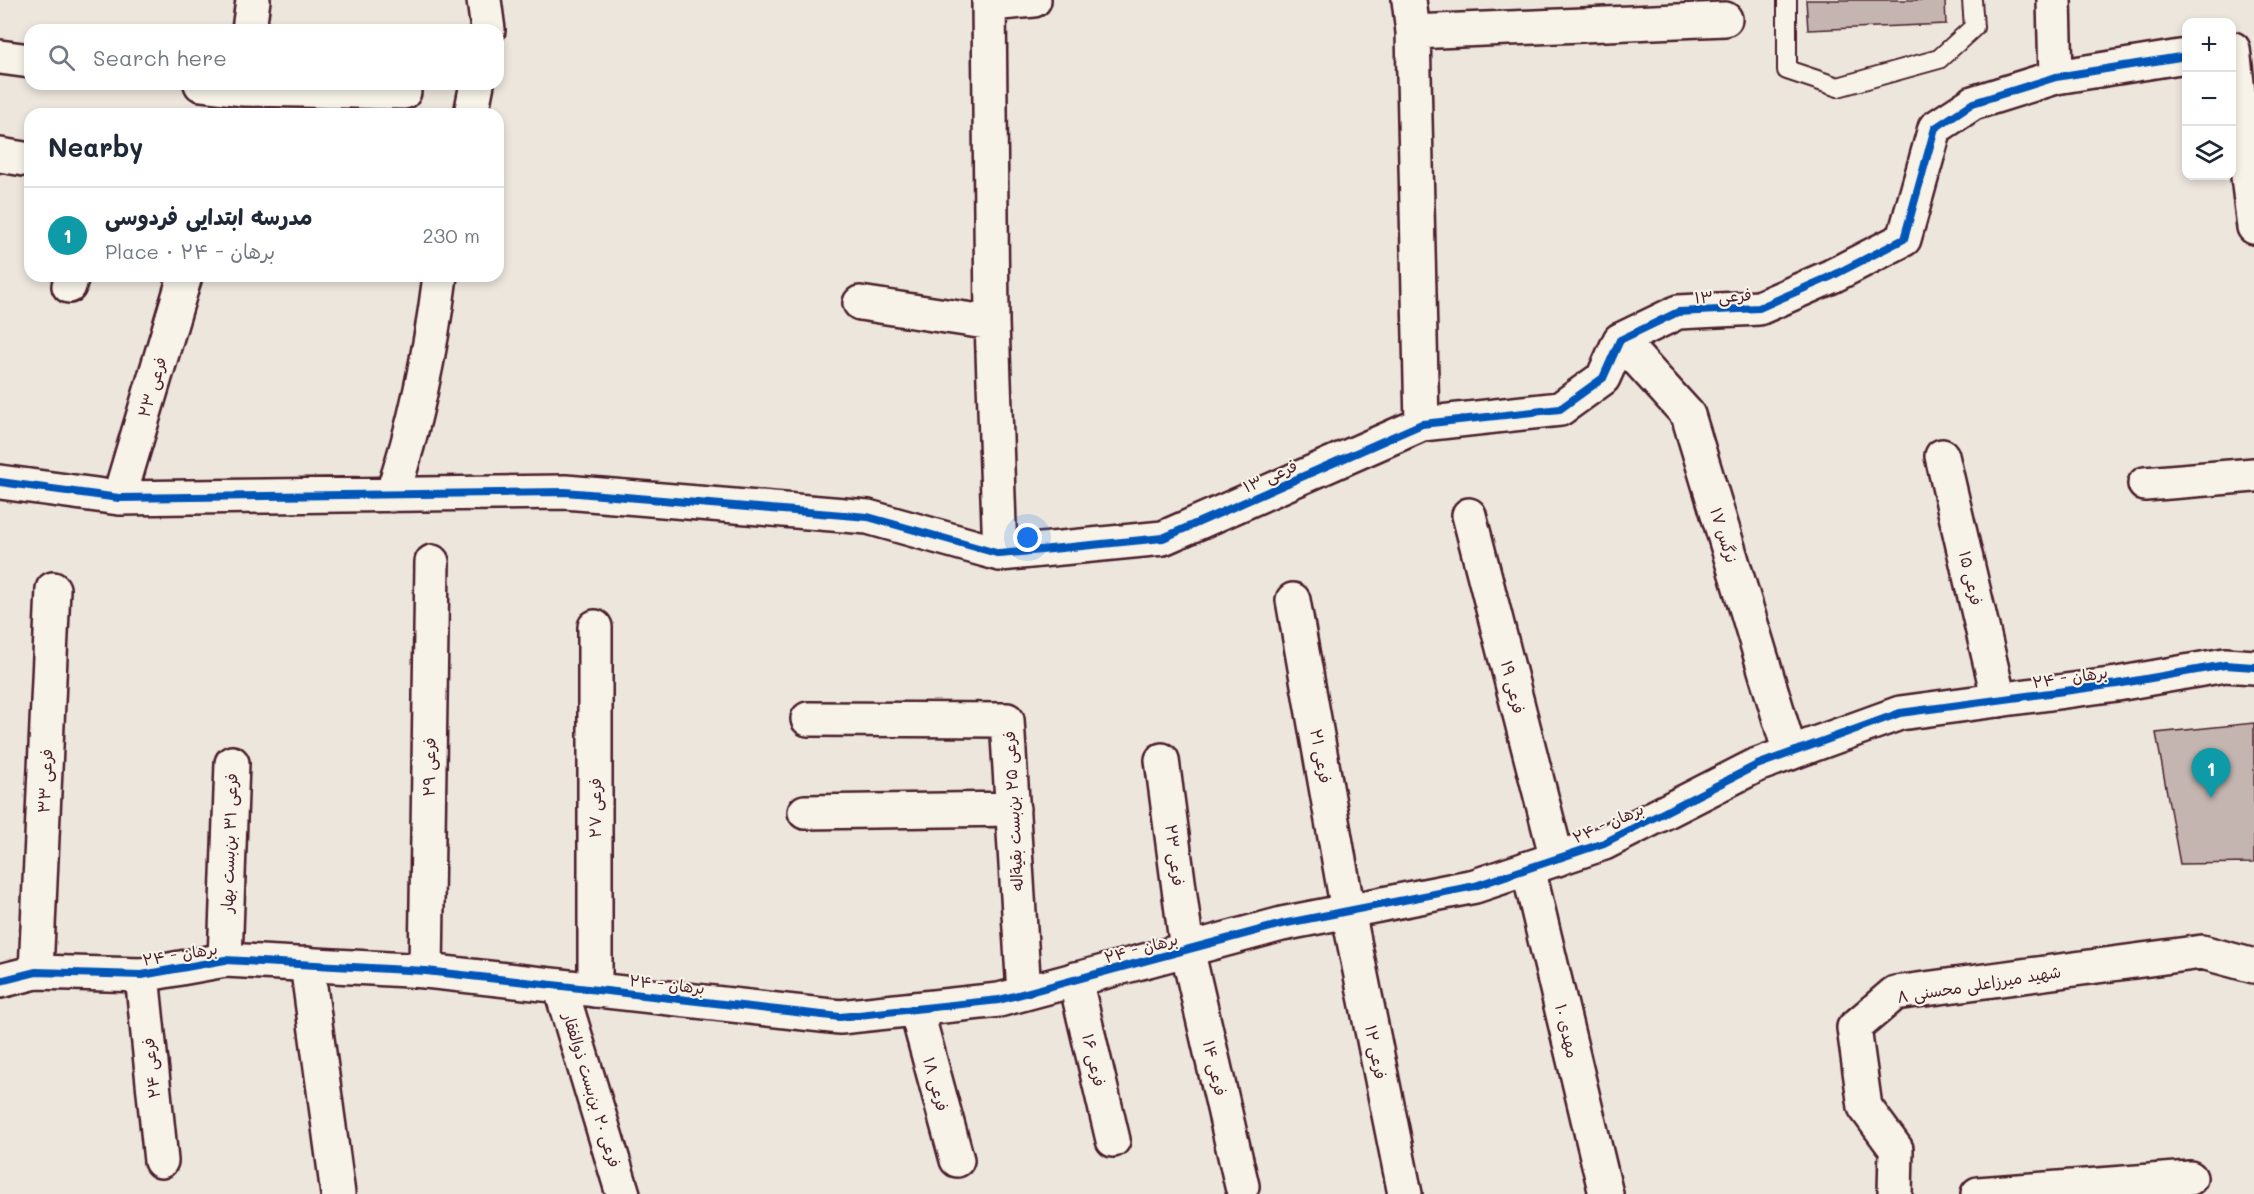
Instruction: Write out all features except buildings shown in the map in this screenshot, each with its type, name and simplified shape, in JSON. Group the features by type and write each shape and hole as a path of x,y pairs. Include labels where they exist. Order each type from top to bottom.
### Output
{"street":[{"path":"250,24 253,0"},
{"path":"484,0 487,24"},
{"path":"0,482 118,498 565,492 868,517 1000,554 992,323 989,2 1034,0"},
{"path":"2054,0 2056,77"},
{"path":"1422,424 1411,16 1725,19"},
{"path":"2239,48 2254,227"},
{"path":"0,57 24,60"},
{"name":"فرعی ۱۳","path":"1000,554 1163,538 1422,424 1560,409 1603,378 1620,340 1678,312 1759,308 1832,276 1904,239 1935,128 1972,103 2056,77 2182,57"},
{"path":"220,90 239,96 386,99"},
{"path":"472,108 476,90"},
{"path":"0,155 24,159"},
{"name":"فرعی ۲۳","path":"118,498 183,282"},
{"path":"392,495 433,334 439,282"},
{"path":"860,303 992,323"},
{"name":"۱۷ نرگس","path":"1620,340 1688,415 1790,753"},
{"name":"فرعی ۱۵","path":"1942,456 1999,700"},
{"path":"2145,484 2254,475"},
{"name":"فرعی ۱۹","path":"1469,514 1543,863"},
{"name":"فرعی ۲۹","path":"426,971 432,562"},
{"name":"فرعی ۳۳","path":"36,972 53,590"},
{"name":"فرعی ۲۱","path":"1293,600 1348,911"},
{"name":"فرعی ۲۷","path":"595,627 595,990"},
{"name":"۲۴ - برهان","path":"0,981 36,972 142,975 225,960 426,971 840,1017 999,1000 1282,924 1475,886 1604,843 1756,765 1900,713 2117,684 2225,665 2254,667"},
{"name":"فرعی ۲۵ بن‌بست بقیة‌اله","path":"808,719 1008,720 1024,993"},
{"name":"فرعی ۲۳","path":"1162,760 1187,949"},
{"name":"فرعی ۳۱ بن‌بست بهار","path":"225,960 232,763"},
{"path":"805,812 1013,809"},
{"name":"۱۰ مهدی","path":"1543,863 1605,1194"},
{"name":"فرعی ۱۲","path":"1348,911 1405,1194"},
{"name":"فرعی ۱۴","path":"1187,949 1242,1186"},
{"name":"۸ شهید میرزاعلی محسنی","path":"1894,1194 1896,1149 1865,1107 1854,1028 1894,993 2202,952 2254,966"},
{"path":"307,964 338,1194"},
{"name":"فرعی ۲۴","path":"142,975 161,1161"},
{"name":"فرعی ۱۶","path":"1075,979 1113,1140"},
{"name":"فرعی ۲۰ بن‌بست ذوالفقار","path":"560,986 623,1194"},
{"name":"فرعی ۱۸","path":"916,1009 957,1160"},
{"path":"1978,1194 2190,1178"}],"lane":[{"path":"1787,0 1787,70 1838,87 1940,59 1974,27 1972,0"}],"cycle path":[{"path":"0,482 119,498 565,492 868,517 1000,554 1163,538 1422,424 1560,409 1603,378 1620,340 1678,312 1759,308 1832,276 1904,239 1935,128 1973,103 2056,77 2182,57"},
{"path":"0,981 36,972 142,975 225,960 426,971 840,1017 999,1000 1282,924 1475,886 1604,843 1757,765 1900,713 2117,684 2225,665 2254,667"}],"place":[{"name":"مدرسه ابتدایی فردوسی","path":"2211,798"}]}
